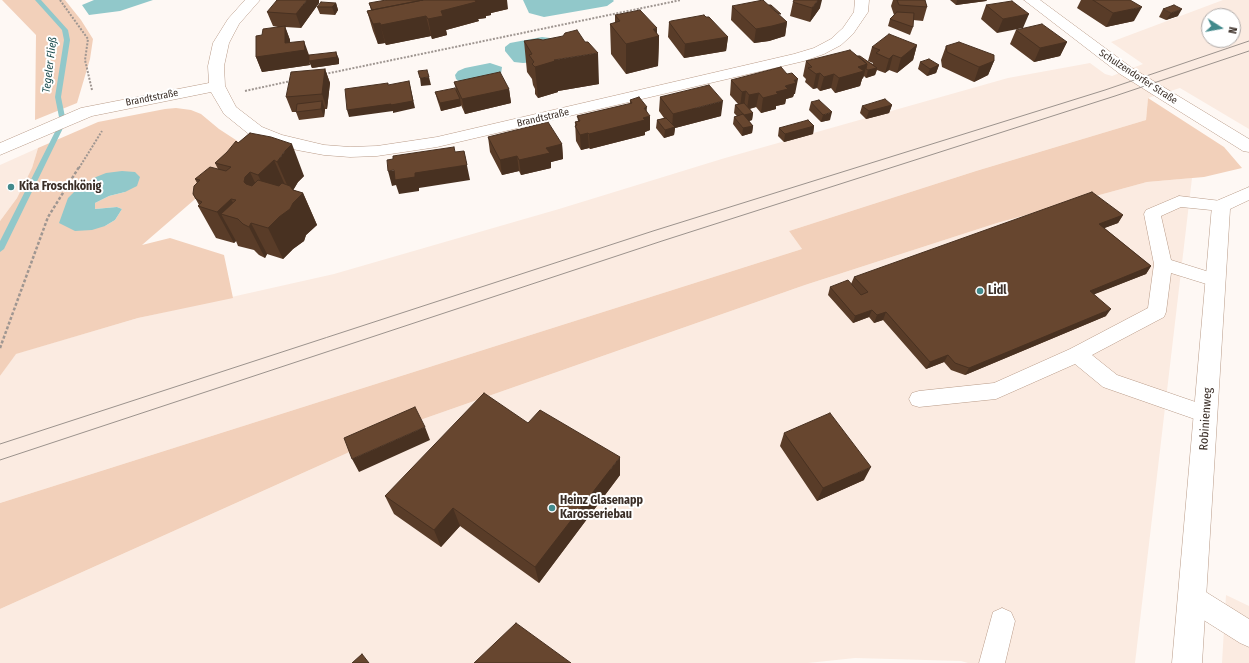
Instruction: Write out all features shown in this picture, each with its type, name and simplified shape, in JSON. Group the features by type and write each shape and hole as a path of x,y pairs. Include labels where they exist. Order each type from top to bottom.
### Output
{"street":[{"name":"Brandtstraße","path":"253,0 233,22 222,43 216,66 217,86 221,96 230,110 256,131 276,139 317,149 350,152 377,151 437,142 799,58 819,51 836,42 848,31 860,12 862,0"},
{"name":"Schulzendorfer Straße","path":"1031,0 1126,71 1249,147"},
{"name":"Brandtstraße","path":"0,150 87,112 217,86"},
{"path":"1221,206 1249,193"},
{"name":"Robinienweg","path":"1187,663 1221,206"}],"lane":[{"path":"919,399 996,391 1077,354 1157,312 1163,264 1152,214 1180,201 1221,206"},
{"path":"1163,264 1216,281"},
{"path":"1077,354 1110,381 1206,414"},
{"path":"1192,598 1249,634"},
{"path":"992,663 1002,621"}],"path":[{"path":"60,0 88,39 85,60 94,96"},
{"path":"322,75 681,0"},
{"path":"243,91 298,80"},
{"path":"0,348 48,217 102,130"}],"shaded area":[{"path":"2,0 65,0 81,20 93,39 90,59 77,103 35,120 36,35"},
{"path":"1223,0 1249,0 1249,129 1180,88 1148,98 1146,120 976,171 789,231 802,249 0,503 0,376 15,354 138,318 334,274 559,209 725,158 1008,78 1090,63 1105,74 1112,76 1143,64 1111,42 1201,8 1201,48 1241,48 1241,8 1202,8"},
{"path":"1148,98 1224,147 1242,168 1204,177 1147,182 997,223 805,285 423,419 0,609 0,503 802,249 789,231 976,171 1146,120"},
{"path":"176,108 191,110 201,114 219,129 253,149 142,245 170,238 224,255 233,298 138,318 16,354 0,376 0,221 17,198 32,168 38,148 98,122","holes":["78,188 125,192 109,196 95,203 95,209 117,207 122,209 115,220 105,226"]},
{"name":"Kita Froschkönig","path":"38,148 32,168 17,198 0,221 0,165"},
{"path":"1192,178 1135,663 968,663 961,661 855,658 808,663 0,663 0,609 423,419 805,285 997,223 1147,182"},
{"path":"1226,595 1249,606 1249,663 1222,663"}],"water":[{"path":"94,0 153,0 120,11 89,15 82,5"},
{"path":"523,0 614,1 607,6 544,17 529,13"},
{"path":"542,37 558,39 545,61 523,63 514,62 505,51 505,47 510,43"},
{"path":"490,63 502,67 501,74 496,77 461,83 456,79 455,75 458,71 465,68"},
{"path":"122,171 135,172 140,177 137,186 125,192 109,196 95,203 95,209 117,207 122,209 115,220 105,226 92,230 75,231 59,223 68,198 78,188 106,173"}],"building":[{"path":"277,0 307,0 296,14 267,12"},
{"path":"386,0 423,0 372,10 369,3"},
{"path":"423,0 475,0 476,2 441,11 443,16 428,19 426,16 381,25 380,23 373,24 367,11"},
{"path":"763,0 787,22 756,29 732,6"},
{"path":"794,0 818,0 812,8 793,2"},
{"path":"897,0 925,0 927,7 899,5"},
{"path":"1093,0 1130,0 1142,7 1113,13"},
{"path":"1012,1 1029,14 1003,19 986,5"},
{"path":"321,2 336,3 332,7 317,7"},
{"path":"769,5 771,5 781,14 779,14"},
{"path":"1174,5 1182,9 1171,13 1163,9"},
{"path":"640,10 657,28 653,29 659,36 626,44 610,24 620,21 615,15"},
{"path":"897,12 914,13 913,27 890,19"},
{"path":"704,15 709,17 728,37 685,44 669,22 671,21"},
{"path":"1042,24 1067,42 1040,48 1016,30"},
{"path":"285,26 285,43 304,41 305,50 256,57 256,36 262,35 263,29"},
{"path":"577,30 585,42 588,42 598,53 554,60 555,61 535,67 532,64 534,62 529,55 532,54 524,41 538,39 543,40 563,36 565,33"},
{"path":"889,34 917,45 901,58 893,55 889,59 876,53 880,50 872,47"},
{"path":"959,42 994,55 994,61 979,67 947,52 946,46"},
{"path":"850,50 867,64 858,67 864,71 839,78 834,74 824,77 820,73 816,74 808,68 812,67 806,61"},
{"path":"336,52 337,57 309,61 309,55"},
{"path":"858,56 877,68 866,69 867,64"},
{"path":"929,59 939,65 930,69 920,62"},
{"path":"781,67 787,74 792,73 798,79 794,80 796,83 785,86 788,89 776,92 778,94 763,98 759,93 749,95 746,91 742,92 731,80"},
{"path":"325,69 322,94 286,97 291,72"},
{"path":"427,70 429,77 420,78 418,71"},
{"path":"500,72 509,89 462,99 454,82"},
{"path":"409,81 413,101 347,110 345,89 388,83 388,85"},
{"path":"709,85 723,101 673,114 660,97"},
{"path":"455,88 460,99 440,103 435,92"},
{"path":"639,97 647,107 644,108 650,116 643,118 645,120 580,135 575,126 577,125 575,122 580,121 577,116 632,103 630,100"},
{"path":"885,99 892,105 869,111 862,106"},
{"path":"819,100 832,112 823,115 811,102"},
{"path":"322,101 321,109 296,112 297,104"},
{"path":"744,103 753,113 744,115 735,105"},
{"path":"743,114 753,126 743,128 734,117"},
{"path":"666,118 675,127 665,130 657,120"},
{"path":"808,120 814,126 785,134 779,128"},
{"path":"548,122 562,144 546,148 550,153 519,160 517,156 500,160 488,137"},
{"path":"250,133 271,137 292,144 277,162 274,160 258,175 250,172 245,177 244,182 252,186 258,180 279,186 282,183 290,186 293,190 303,193 293,203 290,209 268,228 251,223 249,227 238,219 221,214 236,200 231,199 217,212 198,206 202,202 196,199 193,194 194,186 200,180 195,179 210,167 226,171 231,167 215,163 236,141 238,143"},
{"path":"454,147 455,152 464,151 467,165 415,173 415,177 395,180 394,170 388,171 387,160 393,159 393,156"},
{"name":"Lidl","path":"1092,192 1123,215 1099,224 1151,266 1090,291 1111,309 969,368 955,363 948,355 930,362 886,312 877,315 872,310 855,316 830,287 848,280 861,295 868,292 854,277"},
{"path":"484,393 528,423 540,410 620,457 535,567 453,508 434,530 385,496"},
{"path":"415,407 425,427 352,459 344,438"},
{"path":"830,413 871,467 823,488 784,433"},
{"path":"516,623 571,663 474,663"},
{"path":"362,654 369,663 352,663"}],"waterway":[{"name":"Tegeler Fließ","path":"0,249 63,122 58,97 67,40 65,30 38,0"}],"tram line":[{"path":"0,444 653,231 1105,90 1249,41"},
{"path":"0,460 662,241 1115,96 1249,51"}],"place":[{"name":"Kita Froschkönig","path":"11,187"},
{"name":"Lidl","path":"980,291"},
{"name":"Heinz Glasenapp Karosseriebau","path":"552,508"}]}
